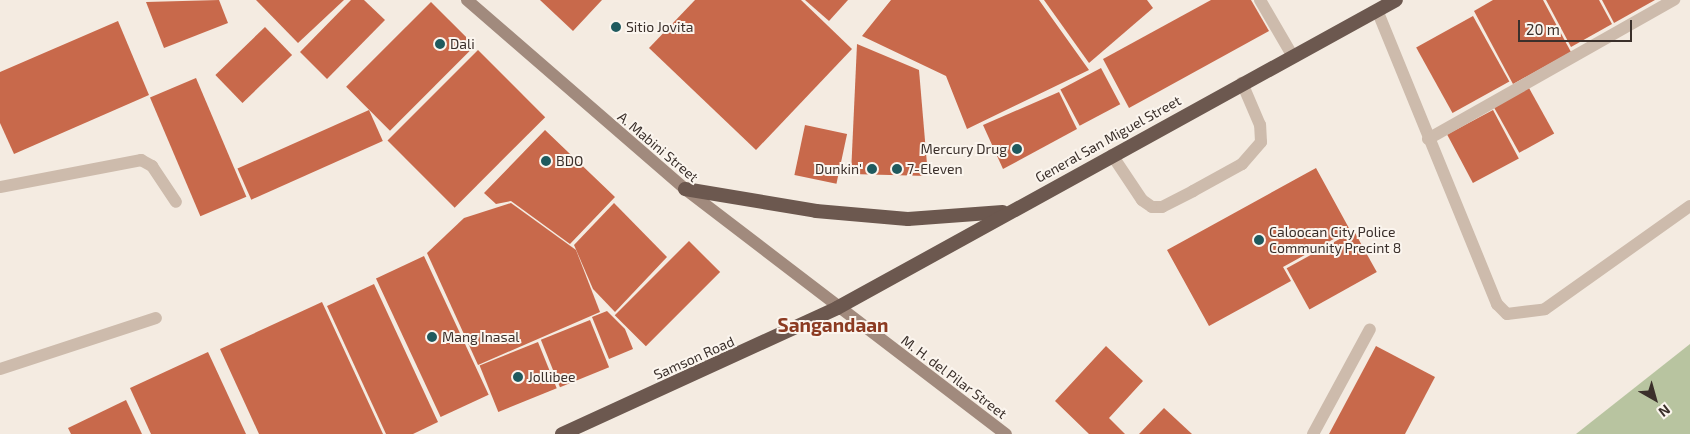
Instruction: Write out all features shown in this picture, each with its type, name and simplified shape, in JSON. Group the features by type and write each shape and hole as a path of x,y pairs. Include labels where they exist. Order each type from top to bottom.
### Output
{"highway":[{"name":"General San Miguel Street","path":"837,308 1292,55 1396,0"},
{"path":"685,189 816,211 908,219 1008,212"},
{"name":"Samson Road","path":"562,434 837,308"}],"main road":[{"name":"A. Mabini Street","path":"467,0 685,189 837,308"},
{"name":"M. H. del Pilar Street","path":"837,308 1006,434"}],"street":[{"path":"1260,0 1292,55"},
{"path":"1428,139 1674,0"},
{"path":"1377,10 1428,139 1497,304 1507,314 1545,309 1690,206"},
{"path":"1112,155 1142,200 1152,207 1162,207 1242,164 1262,142 1260,124 1242,83"},
{"path":"0,187 141,160 152,166 176,202"},
{"path":"0,369 156,318"},
{"path":"1313,434 1370,328"}],"green space":[{"path":"1690,344 1690,434 1576,434"}],"building":[{"path":"219,0 228,23 164,48 146,2"},
{"path":"256,0 344,0 298,43"},
{"path":"351,0 364,0 385,20 327,79 300,52"},
{"path":"540,0 602,0 573,31"},
{"path":"695,0 801,0 852,49 756,150 649,48"},
{"path":"805,0 848,0 829,21"},
{"path":"891,0 1039,0 1089,70 967,129 946,76 862,36"},
{"path":"1044,0 1147,0 1153,8 1089,63"},
{"path":"1211,0 1251,0 1269,31 1129,108 1103,59"},
{"path":"1493,0 1543,0 1571,52 1513,84 1474,11"},
{"path":"1546,0 1599,0 1612,24 1571,47"},
{"path":"1602,0 1655,0 1614,23"},
{"path":"431,2 475,46 390,131 346,87"},
{"path":"1473,16 1509,82 1453,113 1416,48"},
{"path":"118,21 149,95 14,154 0,123 0,72"},
{"path":"265,27 292,55 242,103 215,75"},
{"path":"857,44 919,70 928,176 851,174"},
{"path":"478,50 545,117 455,208 387,141"},
{"path":"1101,68 1120,104 1080,126 1060,90"},
{"path":"196,78 246,197 200,216 150,98"},
{"path":"1529,88 1554,133 1519,153 1494,107"},
{"name":"Mercury Drug","path":"1059,92 1077,129 1003,169 983,125"},
{"path":"369,110 383,141 251,200 237,169"},
{"path":"1493,110 1519,159 1473,183 1447,134"},
{"path":"805,125 847,134 836,184 794,175"},
{"name":"BDO","path":"545,130 615,197 570,244 511,201 496,204 484,193"},
{"name":"Caloocan City Police Community Precint 8","path":"1316,168 1350,230 1283,267 1291,281 1209,326 1167,250"},
{"path":"511,203 576,250 600,312 478,365 427,253 464,218"},
{"path":"614,203 667,257 615,312 593,289 574,245"},
{"path":"1354,231 1377,272 1309,309 1287,268"},
{"path":"689,241 720,272 646,346 615,315"},
{"name":"Mang Inasal","path":"424,256 489,395 441,417 376,278"},
{"path":"374,284 438,422 413,434 386,434 327,306"},
{"path":"322,302 383,434 259,434 220,349"},
{"path":"607,311 625,329 633,349 609,359 592,317"},
{"path":"590,320 609,367 560,387 541,340"},
{"name":"Jollibee","path":"538,342 557,388 498,412 480,366"},
{"path":"1106,346 1143,381 1109,418 1125,434 1089,434 1055,401"},
{"path":"1376,346 1435,377 1405,434 1329,434"},
{"path":"208,352 246,434 151,434 130,388"},
{"path":"126,400 142,434 71,434 68,428"},
{"path":"1164,408 1192,434 1139,434"}],"place":[{"name":"Sitio Jovita","path":"616,27"},
{"name":"Dali","path":"440,44"},
{"name":"Mercury Drug","path":"1017,149"},
{"name":"BDO","path":"546,161"},
{"name":"Dunkin'","path":"872,169"},
{"name":"7-Eleven","path":"897,169"},
{"name":"Caloocan City Police Community Precint 8","path":"1259,240"},
{"name":"Mang Inasal","path":"432,337"},
{"name":"Jollibee","path":"518,377"}],"district":[{"name":"Sangandaan","path":"833,325"}]}
